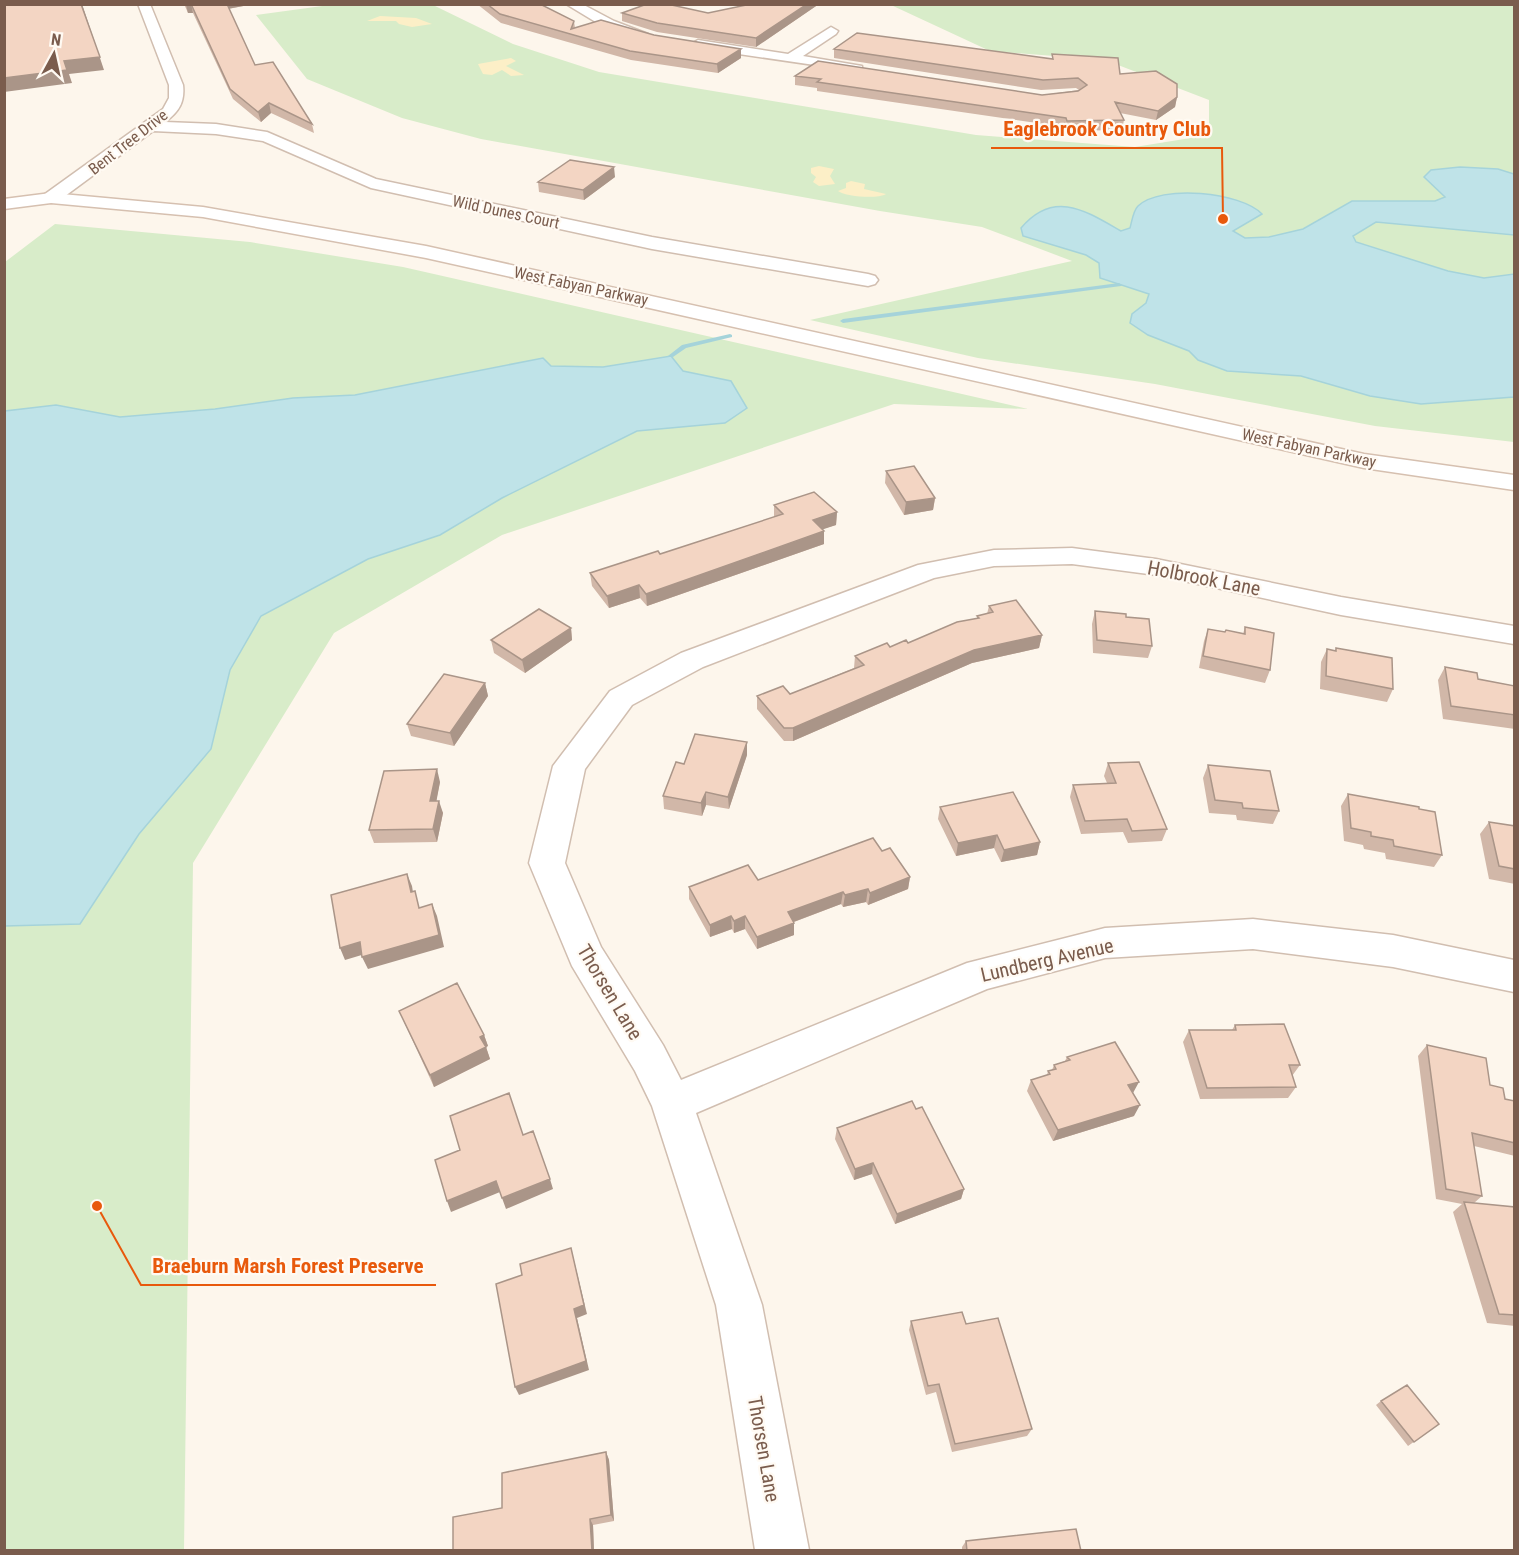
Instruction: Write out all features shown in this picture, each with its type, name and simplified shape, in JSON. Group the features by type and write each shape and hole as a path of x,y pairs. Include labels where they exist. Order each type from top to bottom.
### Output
{"street":[{"name":"Bent Tree Drive","path":"51,198 152,126 169,112 177,99 176,85 144,4"},
{"path":"572,4 609,24 655,38"},
{"path":"790,59 831,31"},
{"path":"678,41 870,71"},
{"name":"Wild Dunes Court","path":"152,126 216,129 267,137 371,183 652,243 868,280"},
{"name":"West Fabyan Parkway","path":"4,189 22,190 51,198 203,212 426,252 1364,461 1515,483"},
{"name":"West Fabyan Parkway","path":"4,204 51,198"},
{"name":"West Fabyan Parkway","path":"1106,405 1515,464"},
{"name":"Holbrook Lane","path":"893,583 928,572 994,558 1072,556 1156,567 1341,606 1515,635"},
{"name":"Thorsen Lane","path":"782,1551 739,1305 672,1102 649,1058 585,955 547,862 569,766 621,698 692,660 893,583"},
{"name":"Lundberg Avenue","path":"672,1102 981,974 1105,944 1253,934 1393,951 1515,976"}],"green space":[{"path":"337,4 433,5 513,44 599,72 976,135 1135,147 1209,135 1209,100 1105,60 990,51 891,5 1514,5 1514,442 1375,426 1155,384 978,358 810,320 1072,261 982,227 880,211 481,139 402,118 307,79 256,15"},
{"path":"55,224 250,242 403,267 1028,409 894,404 502,535 334,633 193,863 184,1550 5,1550 5,262"}],"sand":[{"path":"380,16 416,18 432,24 412,27 396,21 367,21"},
{"path":"511,58 516,61 506,66 524,75 511,76 502,70 492,75 483,74 478,64"},
{"path":"819,166 834,169 830,176 835,184 819,186 813,182 816,177 811,173 811,168"},
{"path":"851,181 865,184 864,189 886,194 862,197 838,191 846,188 846,183"}],"water":[{"path":"1460,167 1498,169 1514,174 1514,235 1376,222 1353,236 1356,242 1448,271 1484,278 1514,274 1514,397 1421,404 1370,396 1301,376 1227,371 1198,360 1189,351 1148,335 1130,323 1132,314 1146,303 1149,294 1100,278 1099,263 1086,255 1023,236 1021,228 1033,216 1046,209 1070,207 1083,211 1121,231 1130,228 1136,208 1149,199 1182,193 1220,196 1252,206 1262,214 1233,231 1245,238 1269,237 1303,229 1352,201 1435,201 1445,197 1424,177 1431,170"},
{"path":"671,356 683,371 731,381 747,408 725,423 637,431 502,498 440,535 368,559 261,616 230,670 211,749 139,834 80,924 5,926 5,411 56,405 120,417 215,409 293,398 355,395 543,358 551,366 603,367"}],"building":[{"path":"4,4 81,4 100,57 64,61 67,70 4,78"},
{"path":"191,4 227,4 255,65 273,62 312,124 269,103 258,112 230,89"},
{"path":"487,4 540,4 574,21 571,29 601,20 654,35 741,49 717,64 630,51 500,14"},
{"path":"647,4 667,4 708,13 751,4 807,4 756,38 657,23 622,13"},
{"path":"857,33 1053,59 1052,54 1118,58 1120,74 1156,71 1177,84 1177,97 1158,111 1115,102 1124,120 1067,121 1066,118 817,82 821,79 795,76 818,61 1042,95 1078,91 1087,85 1078,78 1043,80 834,49"},
{"path":"570,160 614,167 583,190 538,182"},
{"path":"914,466 935,498 906,502 886,471"},
{"path":"814,492 837,512 813,520 824,531 646,594 639,585 607,596 590,573 658,551 660,554 783,514 774,505"},
{"path":"1016,600 1042,635 974,650 793,728 784,728 757,696 783,686 790,694 864,665 855,656 887,643 890,647 906,640 908,643 957,622 979,618 977,616 993,612 989,606"},
{"path":"539,609 571,628 522,660 491,640"},
{"path":"1095,611 1149,619 1152,646 1097,640"},
{"path":"1245,627 1274,633 1270,670 1203,656 1208,629 1245,634"},
{"path":"1336,648 1392,658 1393,689 1326,676 1327,649 1336,651"},
{"path":"1445,667 1477,673 1478,679 1515,686 1515,715 1451,706"},
{"path":"444,674 485,683 450,733 407,724"},
{"path":"695,734 747,742 728,797 706,792 701,803 663,796 676,762 684,764"},
{"path":"1139,762 1167,829 1132,831 1127,819 1085,821 1073,785 1116,783 1108,763"},
{"path":"1208,765 1270,771 1279,811 1243,808 1242,803 1215,800"},
{"path":"437,769 430,801 439,801 433,829 369,830 384,771"},
{"path":"1013,792 1040,842 1004,850 997,835 958,843 940,807"},
{"path":"1348,794 1435,812 1442,855 1394,846 1393,840 1371,836 1371,832 1351,828"},
{"path":"1489,822 1515,826 1515,869 1499,866"},
{"path":"873,838 882,851 890,848 910,877 870,893 868,889 845,895 843,892 788,912 794,923 757,937 745,916 734,921 731,916 710,925 689,887 748,865 758,880"},
{"path":"407,874 411,892 415,891 419,908 432,904 439,935 362,957 360,942 340,948 331,895"},
{"path":"457,983 484,1035 480,1037 486,1047 430,1075 399,1011"},
{"path":"1284,1024 1300,1065 1289,1065 1296,1087 1207,1088 1189,1030 1236,1030 1235,1025"},
{"path":"1115,1042 1139,1082 1128,1085 1140,1105 1058,1130 1031,1080 1050,1074 1048,1071 1056,1069 1054,1065 1070,1060 1067,1057"},
{"path":"1427,1045 1486,1058 1490,1085 1503,1088 1505,1099 1515,1101 1515,1143 1472,1133 1482,1196 1446,1189"},
{"path":"509,1093 523,1135 533,1131 550,1179 502,1198 496,1181 447,1201 435,1160 460,1150 450,1116"},
{"path":"912,1101 916,1109 922,1107 964,1189 897,1214 873,1163 855,1169 837,1128"},
{"path":"1464,1202 1515,1207 1515,1315 1499,1314"},
{"path":"571,1248 584,1305 574,1309 586,1361 515,1387 496,1284 522,1275 520,1264"},
{"path":"962,1312 966,1324 998,1318 1032,1429 955,1444 939,1384 928,1386 911,1321"},
{"path":"1407,1385 1439,1424 1414,1442 1381,1401"},
{"path":"606,1452 611,1515 590,1519 592,1551 453,1551 453,1517 502,1508 502,1473"},
{"path":"1076,1529 1081,1551 967,1551 966,1541"}],"waterway":[{"path":"843,321 1119,285"},
{"path":"671,356 684,346 730,336"}],"place":[{"name":"Eaglebrook Country Club","path":"1223,219"},
{"name":"Braeburn Marsh Forest Preserve","path":"97,1206"}]}
